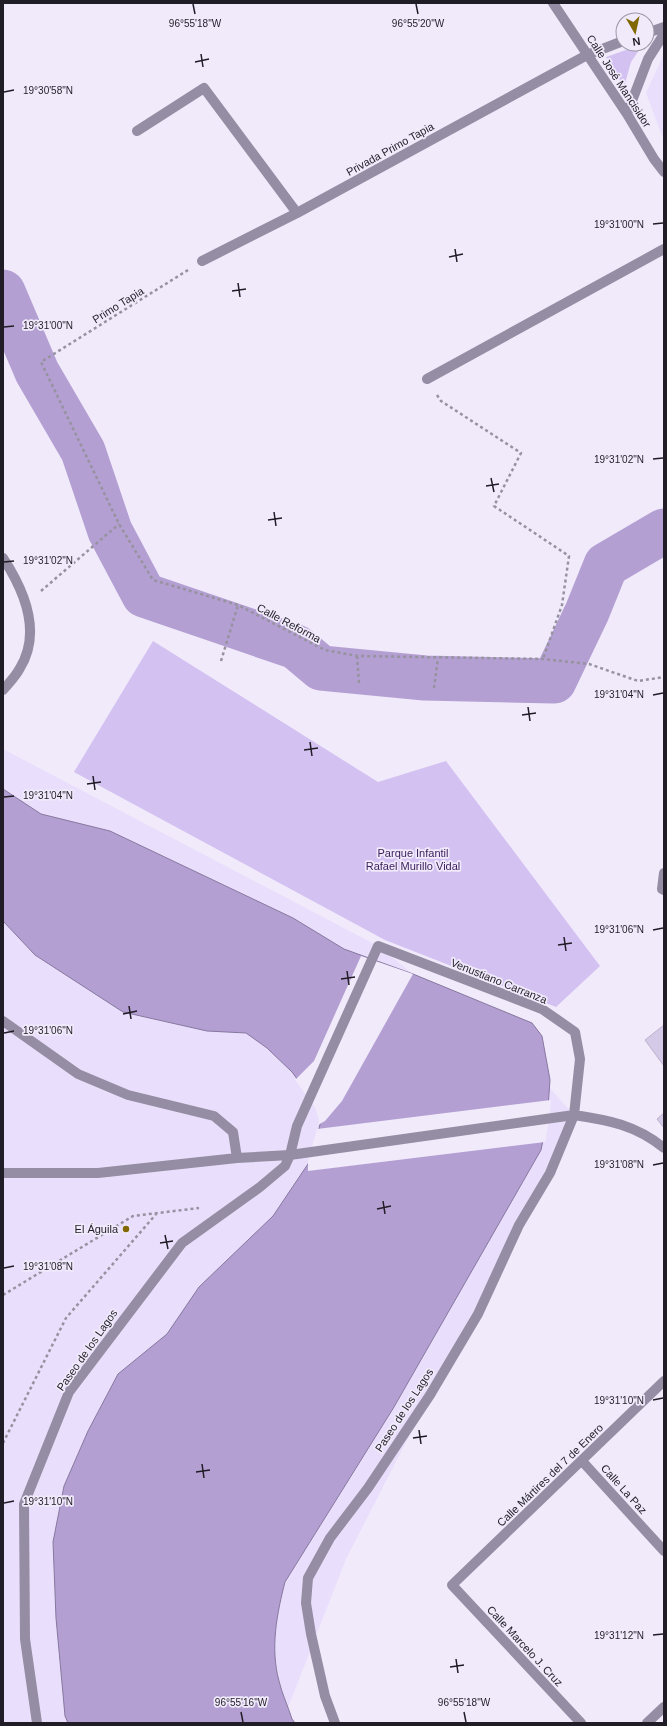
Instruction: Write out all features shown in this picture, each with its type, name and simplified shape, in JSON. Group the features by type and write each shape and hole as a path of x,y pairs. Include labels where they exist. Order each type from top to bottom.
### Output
{"street":[{"name":"Calle José Mancisidor","path":"553,3 627,114 654,159 664,172"},
{"path":"627,114 648,59 664,34"},
{"name":"Privada Primo Tapia","path":"202,261 296,213 587,55 615,44"},
{"path":"137,132 204,88 296,213"},
{"path":"654,159 664,167"},
{"path":"427,379 664,249"},
{"path":"3,558 13,574 30,618 30,642 21,668 3,690"},
{"path":"663,889 664,873"},
{"name":"Paseo de los Lagos","path":"37,1723 25,1639 24,1504 69,1392 182,1242 260,1187 285,1166 290,1155 297,1126 378,946"},
{"name":"Venustiano Carranza","path":"378,946 542,1009 575,1032 580,1059 574,1115"},
{"path":"3,1021 78,1074 128,1094 214,1116 233,1132 237,1158"},
{"path":"3,1173 98,1173 237,1158 290,1155 558,1116 574,1115 612,1121 640,1132 664,1148"},
{"name":"Paseo de los Lagos","path":"336,1723 325,1696 311,1634 306,1602 308,1578 330,1538 368,1488 430,1395 478,1314 519,1225 550,1173 574,1115"},
{"name":"Calle Mártires del 7 de Enero","path":"452,1585 664,1381"},
{"name":"Calle La Paz","path":"582,1461 664,1551"},
{"name":"Calle Marcelo J. Cruz","path":"452,1585 581,1723"},
{"path":"647,1723 664,1707"}],"path":[{"name":"Primo Tapia","path":"41,362 202,261"},
{"name":"Calle Reforma","path":"41,362 119,524 154,580 238,605 325,650 357,656 543,659 589,664 638,680 664,677"},
{"path":"427,379 441,401 521,453 494,506 569,556 562,605 543,659"},
{"path":"25,604 119,524"},
{"path":"221,661 238,605"},
{"path":"357,656 359,683"},
{"path":"434,688 438,658"},
{"path":"3,1295 134,1216 203,1208"},
{"path":"3,1443 66,1318 157,1213"}],"shaded area":[{"path":"664,54 664,141 646,93"},
{"path":"3,749 378,946 413,974 465,995 574,1115 346,1559 282,1723 3,1723"},
{"path":"3,789 41,814 110,831 293,918 344,949 413,974 532,1023 542,1036 550,1080 547,1121 541,1150 394,1407 285,1582 277,1618 275,1656 280,1686 292,1719 295,1723 68,1723 65,1716 56,1618 53,1542 64,1486 88,1431 118,1374 167,1334 199,1287 273,1216 312,1158 321,1120 317,1106 292,1072 267,1048 246,1033 207,1031 123,1012 35,955 3,921"}],"green space":[{"path":"620,52 638,52 631,62 624,87 606,57"},
{"name":"Parque Infantil Rafael Murillo Vidal","path":"153,641 378,782 446,761 600,966 556,1007 385,940 74,772"}],"pier":[{"path":"361,956 413,974 342,1101 325,1121 318,1125 319,1120 315,1107 295,1080 314,1061"},
{"path":"551,1100 545,1142 308,1171 308,1161 317,1129"}],"building":[{"path":"664,1025 664,1066 645,1040"},
{"path":"664,1113 664,1128 657,1119"}],"waterway":[{"path":"3,292 37,372 83,451 110,531 144,595 296,647 321,668 425,678 554,681 587,612 606,565 664,531"}],"place":[{"name":"El Águila","path":"126,1229"}]}
